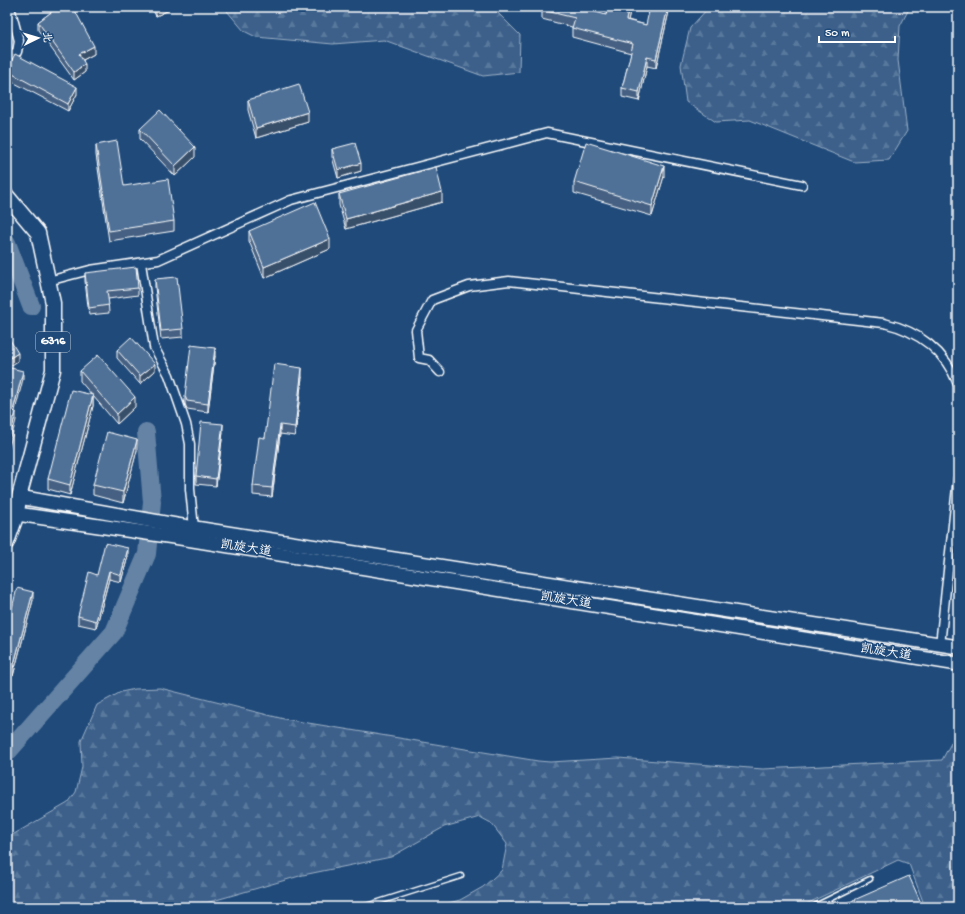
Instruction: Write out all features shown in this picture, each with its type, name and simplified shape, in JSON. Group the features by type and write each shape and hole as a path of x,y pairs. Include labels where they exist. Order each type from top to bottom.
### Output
{"highway":[{"name":"G316","path":"7,196 38,233 53,303 53,370 19,497 17,514 7,542"}],"main road":[{"path":"19,497 137,518 175,531"},
{"path":"17,514 138,531 175,531"},
{"name":"凯旋大道","path":"175,531 194,528 958,647"},
{"name":"凯旋大道","path":"175,531 958,664"}],"street":[{"path":"7,56 17,52 19,41 10,7"},
{"path":"48,281 90,270 158,260 292,200 547,133 802,185"},
{"path":"141,263 154,347 169,375 186,424 190,444 190,489 194,528"},
{"path":"440,372 429,360 419,358 416,330 432,300 469,286 510,281 884,323 906,329 926,341 942,357 958,384"},
{"path":"940,645 958,478"}],"lane":[{"path":"363,907 461,876"},
{"path":"813,907 870,879"}],"green space":[{"path":"226,7 492,7 520,35 519,72 483,76 384,40 333,44 256,37 244,31 227,11"},
{"path":"709,7 910,7 900,26 898,60 907,131 889,160 854,162 750,120 716,122 686,102 681,65 690,28"},
{"path":"160,688 284,719 550,762 618,758 763,769 942,760 958,730 958,907 925,907 909,864 898,860 800,907 434,907 460,900 483,887 502,870 507,844 491,823 480,817 444,827 391,857 303,875 192,907 7,907 7,838 68,803 76,792 82,767 81,741 97,705 121,692 135,689"}],"building":[{"path":"58,7 73,7 94,46 79,54 85,64 74,72 38,22"},
{"path":"543,7 578,7 606,15 608,7 629,7 626,20 646,25 650,7 668,7 656,59 647,57 639,92 622,88 633,44 572,28 575,18 542,10"},
{"path":"15,54 77,87 68,104 7,71"},
{"path":"299,84 308,112 256,128 248,100"},
{"path":"160,110 195,147 175,166 140,129"},
{"path":"117,141 124,186 168,179 174,221 109,231 96,145"},
{"path":"586,142 664,166 652,206 574,182"},
{"path":"355,143 361,163 338,170 332,149"},
{"path":"436,167 442,192 346,219 339,194"},
{"path":"315,202 330,239 264,267 249,231"},
{"path":"136,267 138,288 107,291 109,305 89,308 85,273"},
{"path":"177,277 183,329 161,331 155,279"},
{"path":"7,335 18,353 7,360"},
{"path":"131,337 155,364 140,376 117,350"},
{"path":"191,345 215,348 208,404 187,401 185,396"},
{"path":"98,355 135,397 117,414 80,371"},
{"path":"274,364 302,368 295,427 280,425 272,488 253,486 259,437 265,438"},
{"path":"7,367 23,371 13,411 16,412 7,447"},
{"path":"71,390 93,395 70,485 48,479"},
{"path":"201,422 223,424 216,479 196,476"},
{"path":"107,432 137,440 123,492 93,485"},
{"path":"105,543 128,548 121,575 109,571 96,621 78,616 89,572 97,575"},
{"path":"17,588 33,592 13,668 10,667 7,680 7,629"},
{"path":"909,876 921,903 911,907 838,907"}],"waterway":[{"path":"7,243 31,306"},
{"path":"7,753 114,632 147,554 152,502 146,432"}]}
